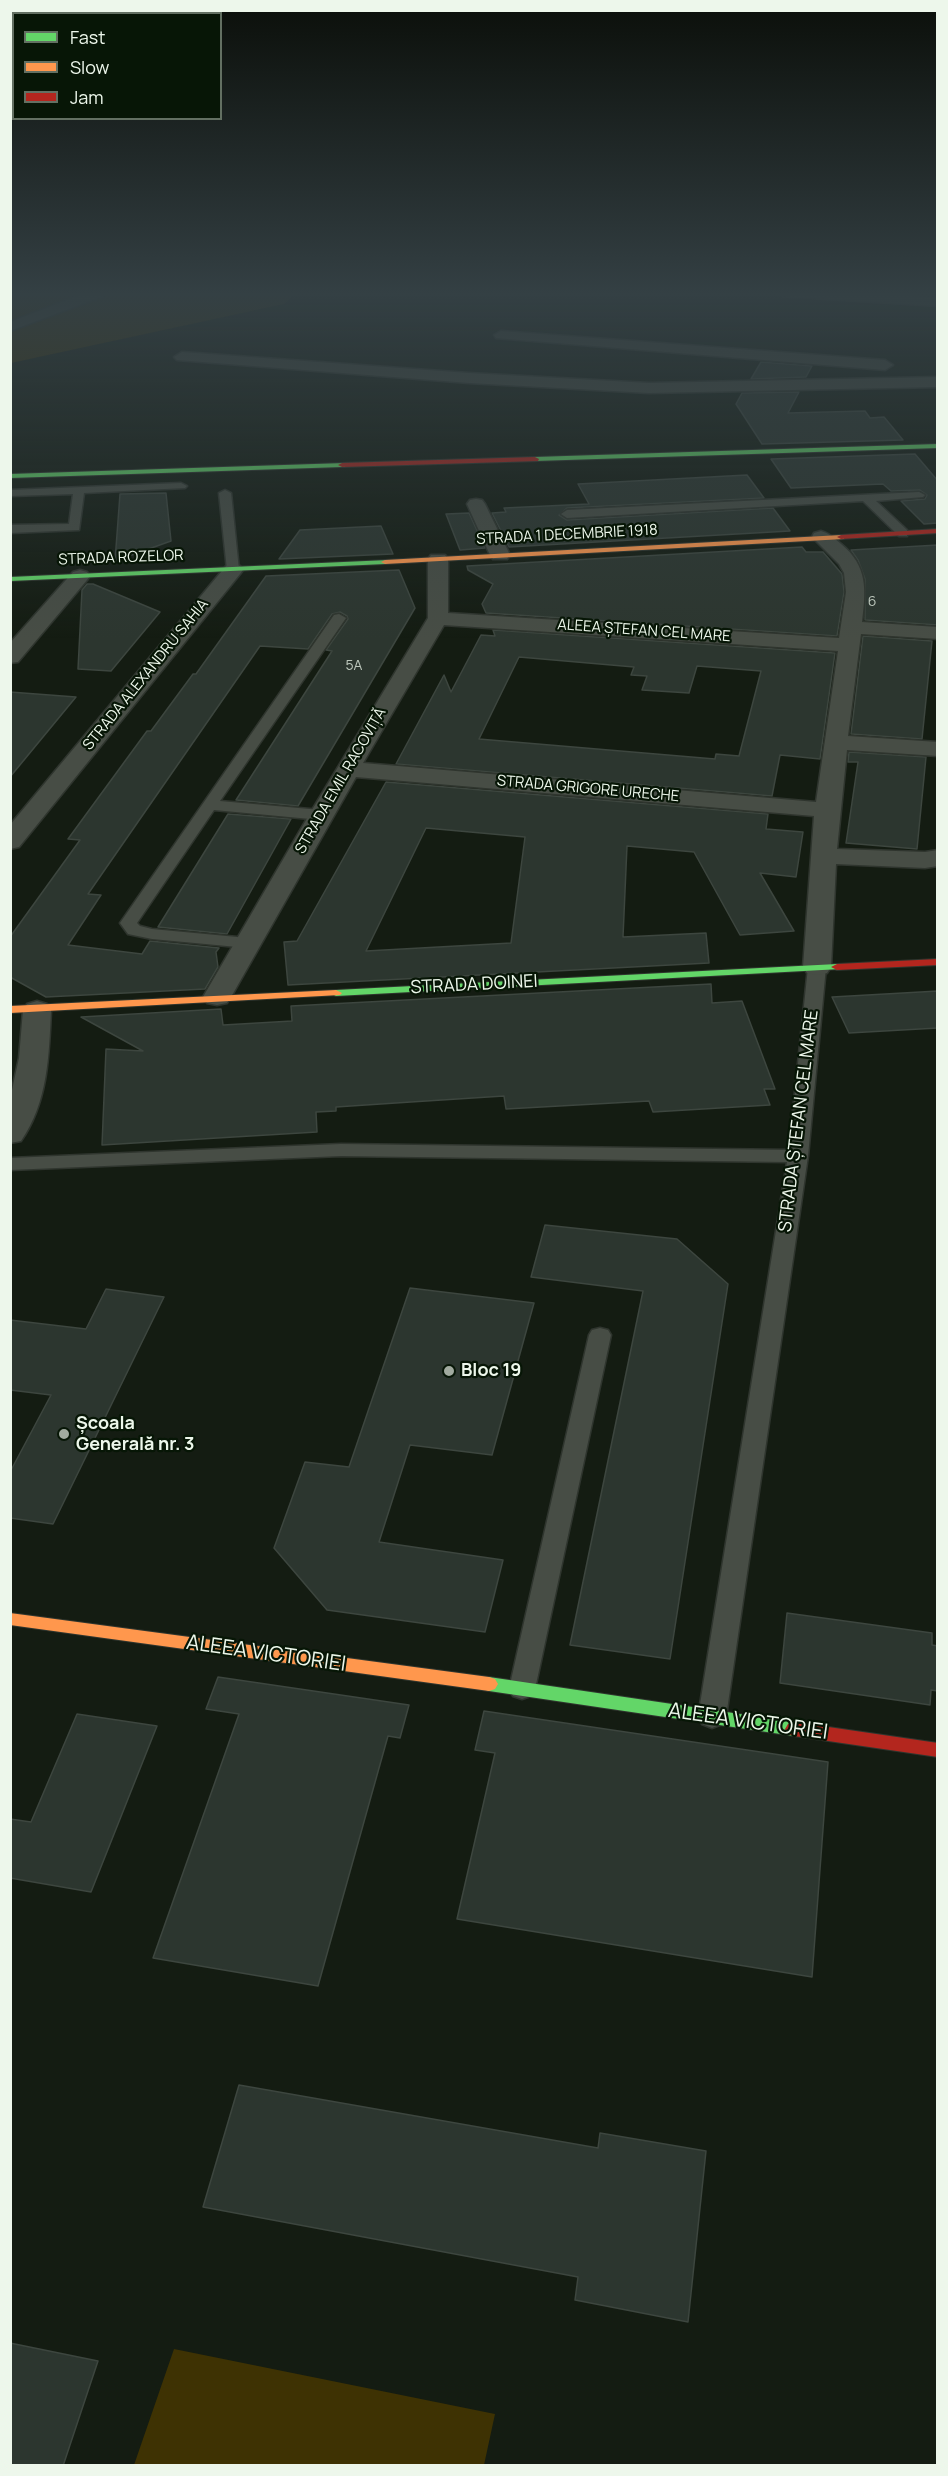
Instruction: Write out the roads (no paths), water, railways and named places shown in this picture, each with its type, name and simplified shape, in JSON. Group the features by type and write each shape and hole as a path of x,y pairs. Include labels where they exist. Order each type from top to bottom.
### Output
{"street":[{"path":"10,476 938,446"},
{"path":"476,504 500,555"},
{"name":"STRADA 1 DECEMBRIE 1918","path":"234,570 938,531"},
{"name":"STRADA ȘTEFAN CEL MARE","path":"818,967 827,810 856,574 851,563 821,537"},
{"path":"438,559 438,618"},
{"name":"STRADA ROZELOR","path":"10,579 234,570"},
{"name":"STRADA ALEXANDRU SAHIA","path":"10,842 234,570"},
{"path":"10,657 80,576"},
{"name":"ALEEA ȘTEFAN CEL MARE","path":"438,618 850,636 938,633"},
{"name":"STRADA EMIL RACOVIȚĂ","path":"217,998 321,815 438,618"},
{"path":"836,742 938,749"},
{"name":"STRADA GRIGORE URECHE","path":"348,769 827,810"},
{"path":"823,856 925,860 938,858"},
{"name":"STRADA DOINEI","path":"24,1010 217,998 938,962"},
{"path":"10,1134 29,1084 33,1066 24,1010"},
{"name":"ALEEA VICTORIEI","path":"10,1619 522,1689 938,1750"}],"lane":[{"path":"10,493 181,486"},
{"path":"10,529 75,527 79,490"},
{"path":"225,493 234,570"},
{"name":"STRADA 1 DECEMBRIE 1918","path":"567,514 919,495"},
{"path":"867,498 903,533"},
{"path":"248,943 152,934 134,930 128,923 339,618"},
{"path":"209,805 321,815"},
{"name":"STRADA ȘTEFAN CEL MARE","path":"712,1717 798,1156 818,967"},
{"path":"10,1164 341,1150 798,1156"},
{"path":"522,1689 600,1335"}],"place":[{"name":"Bloc 19","path":"449,1371"},
{"name":"Școala Generală nr. 3","path":"64,1434"}]}
